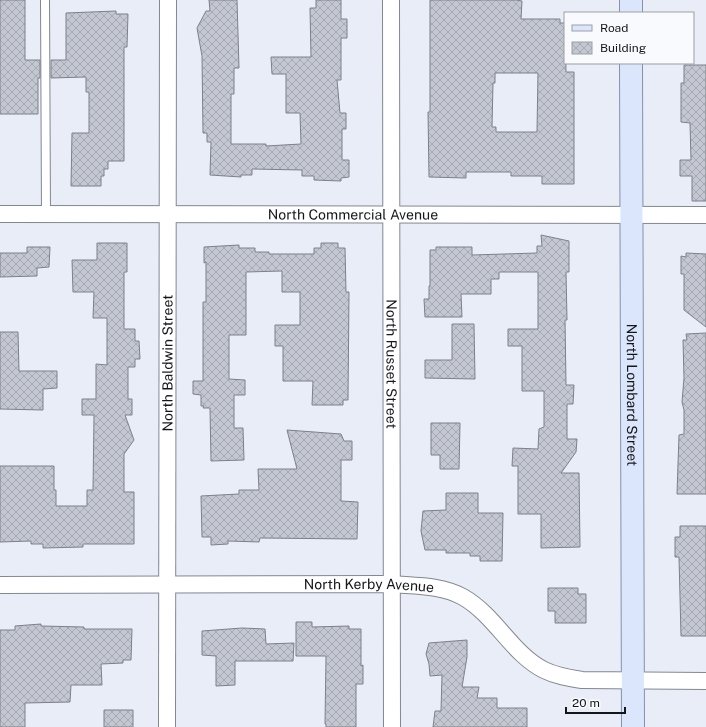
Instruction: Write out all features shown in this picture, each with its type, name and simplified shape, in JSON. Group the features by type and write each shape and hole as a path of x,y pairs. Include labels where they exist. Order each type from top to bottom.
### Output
{"main road":[{"path":"630,0 631,12"},
{"name":"North Lombard Street","path":"631,64 633,215 633,727"}],"street":[{"name":"North Baldwin Street","path":"167,727 168,0"},
{"name":"North Russet Street","path":"391,0 392,727"},
{"name":"North Commercial Avenue","path":"0,214 706,215"},
{"name":"North Kerby Avenue","path":"0,585 392,584 426,586 462,596 479,607 528,659 544,670 569,678 706,680"}],"lane":[{"path":"45,0 46,214"}],"building":[{"path":"0,0 25,0 25,60 40,60 40,78 38,78 38,114 0,114"},
{"path":"209,0 237,0 239,68 234,68 234,94 231,94 231,144 266,144 266,146 301,144 300,113 286,113 286,74 272,74 271,57 311,57 310,8 316,8 316,0 341,0 341,19 347,19 347,38 341,38 341,80 337,80 340,113 346,113 346,129 342,129 342,160 349,160 349,177 341,178 341,181 314,180 314,176 302,176 302,170 252,169 252,175 241,175 241,177 210,175 211,142 207,142 207,133 203,133 202,56 197,28 206,11 210,11"},
{"path":"430,0 516,0 522,1 521,19 560,19 560,23 564,23 564,64 566,64 566,72 574,72 574,184 542,184 542,176 511,176 511,172 466,172 466,178 429,177 428,112 430,112","holes":["495,73 538,73 537,132 496,132 496,127 492,127 493,83 495,83"]},
{"path":"116,11 116,14 128,14 127,47 124,47 124,161 108,161 108,169 104,169 104,176 101,176 101,186 71,186 72,133 89,133 89,92 86,92 86,77 51,78 51,60 66,60 66,13"},
{"path":"684,65 706,65 706,201 692,201 692,176 680,176 680,160 691,160 690,123 681,122 681,83 684,83"},
{"path":"541,235 569,241 569,272 566,272 567,320 565,320 566,385 574,385 573,404 567,404 567,439 577,439 576,452 561,473 579,473 580,547 541,548 541,514 518,514 518,466 512,466 513,448 538,449 539,429 544,427 544,391 522,391 522,346 508,346 508,329 538,329 538,272 499,272 499,279 491,279 491,294 461,294 462,317 425,317 424,299 429,299 430,286 430,250 436,250 436,247 472,247 472,255 537,253 537,246 542,246"},
{"path":"97,243 127,243 127,272 124,272 124,329 135,329 135,341 139,341 140,359 135,359 135,367 128,367 128,399 132,399 132,415 125,415 134,440 124,454 124,492 134,492 134,544 83,544 83,547 43,548 43,544 31,544 31,541 0,542 0,466 54,466 56,506 87,506 87,490 93,490 94,415 82,415 82,399 96,399 96,364 107,365 107,318 93,318 94,292 73,292 72,260 97,260"},
{"path":"321,243 338,243 338,248 345,248 346,292 349,292 348,400 343,400 343,405 312,405 313,381 283,381 283,346 275,346 275,325 300,325 300,292 282,292 282,271 246,272 246,335 229,335 229,379 245,380 245,395 234,395 234,428 243,428 244,460 211,461 210,408 203,408 204,406 201,406 201,395 193,394 193,381 203,381 203,302 206,302 206,262 204,263 204,247 239,245 239,248 255,248 255,252 269,252 269,254 314,254 314,248 321,248"},
{"path":"27,247 50,247 49,267 37,268 37,276 0,277 0,253 27,253"},
{"path":"686,253 706,254 706,327 684,310 684,274 681,274 681,256 686,257"},
{"path":"452,324 474,324 475,379 425,378 425,360 452,360"},
{"path":"0,332 18,332 19,371 57,371 57,388 43,389 43,410 0,409"},
{"path":"706,333 706,494 677,494 679,435 684,434 684,410 682,402 684,378 683,340 687,340 686,334"},
{"path":"431,423 460,423 459,469 440,469 440,455 431,455"},
{"path":"287,430 341,434 344,441 352,441 352,460 341,460 341,501 358,502 357,539 260,538 259,542 228,541 228,544 211,545 211,537 202,537 201,496 239,494 239,490 259,490 258,469 297,469"},
{"path":"446,493 478,493 478,513 503,513 502,561 480,561 480,556 470,556 470,553 446,553 446,550 425,550 421,531 423,511 446,510"},
{"path":"680,526 706,526 706,636 681,636 679,557 675,557 675,537 680,537"},
{"path":"548,588 578,588 578,594 586,594 586,623 555,623 555,611 548,611"},
{"path":"296,622 312,622 312,627 349,626 349,629 361,629 361,666 363,665 363,684 356,684 356,727 326,727 326,656 296,656"},
{"path":"41,624 41,626 84,627 84,629 132,629 131,660 123,660 123,663 101,664 102,685 71,685 70,702 25,703 25,727 0,727 0,630 15,630 15,626"},
{"path":"242,628 265,629 266,644 294,643 293,661 235,661 235,685 216,686 216,656 202,655 202,631"},
{"path":"467,640 467,657 462,687 479,687 477,698 497,698 497,708 527,708 527,727 433,727 435,711 441,711 442,675 430,676 426,654 429,643"},
{"path":"104,710 133,710 133,727 104,727"}]}
